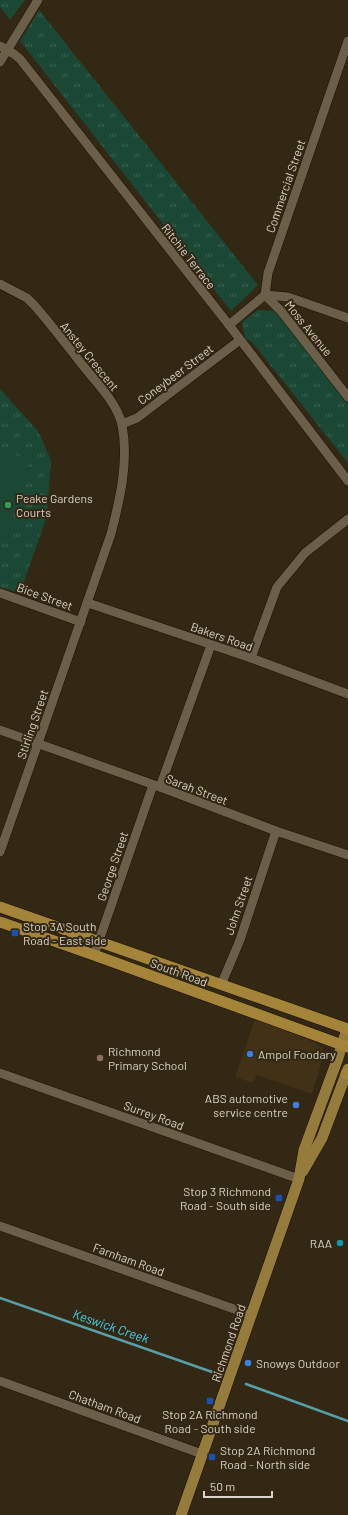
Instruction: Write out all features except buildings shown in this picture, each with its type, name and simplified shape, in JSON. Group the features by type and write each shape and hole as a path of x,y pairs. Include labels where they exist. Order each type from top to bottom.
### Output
{"highway":[{"name":"South Road","path":"0,906 347,1029"},
{"name":"South Road","path":"0,922 345,1046"}],"main road":[{"name":"Richmond Road","path":"181,1515 299,1179 304,1150 345,1046 347,1029"},
{"name":"Richmond Road","path":"299,1179 322,1138 347,1073"}],"street":[{"path":"0,62 3,48 38,0"},
{"name":"Commercial Street","path":"265,295 268,273 348,42"},
{"name":"Ritchie Terrace","path":"3,48 14,54 20,60 229,325 348,481"},
{"name":"Anstey Crescent","path":"0,284 27,298 41,313 110,400 122,424 124,449 120,501 111,534 88,603"},
{"path":"229,325 265,295 288,297 348,318"},
{"name":"Moss Avenue","path":"265,295 281,311 348,397"},
{"name":"Coneybeer Street","path":"122,424 137,418 240,340"},
{"path":"251,658 278,587 305,553 348,519"},
{"name":"Bice Street","path":"0,593 81,622"},
{"name":"Stirling Street","path":"0,852 88,603"},
{"name":"Bakers Road","path":"88,603 251,658 348,694"},
{"name":"George Street","path":"94,955 211,645"},
{"name":"Sarah Street","path":"0,730 157,786 276,831 348,855"},
{"name":"John Street","path":"221,985 240,940 276,831"},
{"name":"Surrey Road","path":"0,1072 299,1179"},
{"name":"Farnham Road","path":"0,1226 251,1315"},
{"name":"Chatham Road","path":"0,1381 202,1454"}],"shaded area":[{"path":"255,1019 314,1042 322,1048 323,1057 312,1094 257,1075 253,1083 235,1077"}],"green space":[{"path":"0,0 25,0 10,20 0,7"},
{"path":"39,10 258,285 231,311 20,41"},
{"path":"258,310 277,311 348,404 348,463 252,342 245,338 242,322"},
{"path":"0,389 38,431 51,460 47,516 20,593 0,587"},
{"name":"Peake Gardens Courts","path":"0,450 30,460 0,550"}],"waterway":[{"name":"Keswick Creek","path":"0,1298 215,1373"},
{"name":"Keswick Creek","path":"246,1384 348,1421"}],"place":[{"name":"Peake Gardens Courts","path":"8,505"},
{"name":"Stop 3A South Road - East side","path":"15,933"},
{"name":"Ampol Foodary","path":"250,1054"},
{"name":"Richmond Primary School","path":"100,1058"},
{"name":"ABS automotive service centre","path":"296,1105"},
{"name":"Stop 3 Richmond Road - South side","path":"279,1198"},
{"name":"RAA","path":"340,1243"},
{"name":"Snowys Outdoor","path":"248,1363"},
{"name":"Stop 2A Richmond Road - South side","path":"210,1401"},
{"name":"Stop 2A Richmond Road - North side","path":"212,1457"}]}
